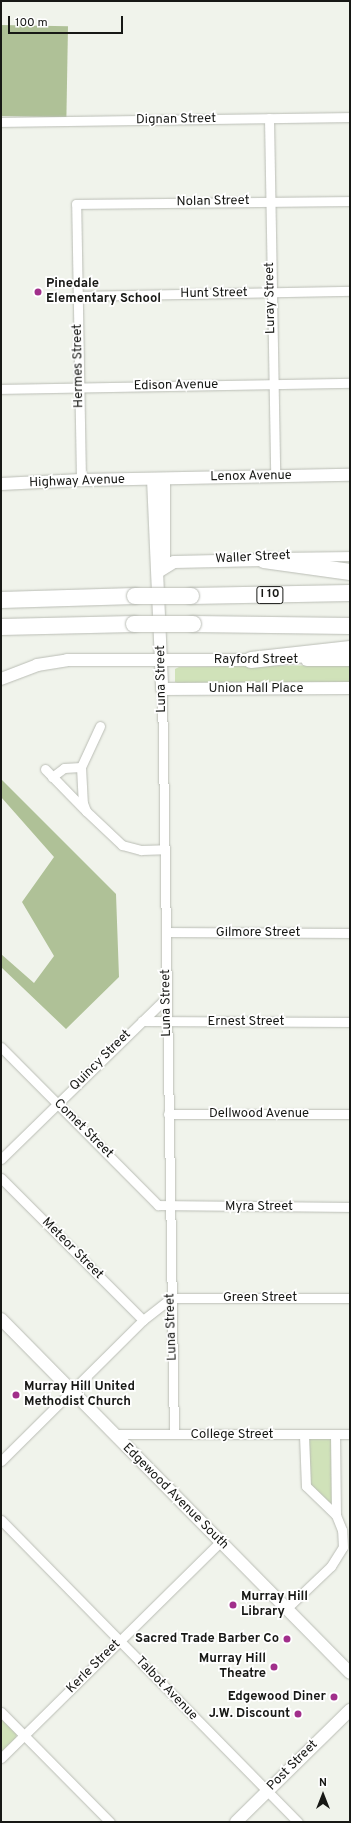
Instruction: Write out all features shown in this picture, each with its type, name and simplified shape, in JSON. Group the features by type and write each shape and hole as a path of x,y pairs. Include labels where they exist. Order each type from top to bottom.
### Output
{"highway":[{"path":"264,560 350,572"},
{"name":"I 10","path":"1,600 136,596 350,593"},
{"name":"I 10","path":"1,627 134,624 350,626"},
{"path":"251,660 350,650"}],"main road":[{"name":"Lenox Avenue","path":"158,479 350,475"},
{"name":"Highway Avenue","path":"1,484 81,480 158,479"},
{"name":"Luna Street","path":"158,479 155,567 158,572 162,689"},
{"name":"Waller Street","path":"158,572 174,562 264,560"},
{"name":"Rayford Street","path":"162,661 350,660"},
{"path":"1,679 24,669 60,661 162,661"},
{"name":"Union Hall Place","path":"162,689 350,688"},
{"name":"Edgewood Avenue South","path":"1,1319 350,1673"},
{"name":"Post Street","path":"236,1822 350,1710"}],"street":[{"name":"Dignan Street","path":"1,122 350,117"},
{"name":"Luray Street","path":"269,118 274,477"},
{"name":"Nolan Street","path":"76,204 350,200"},
{"name":"Hermes Street","path":"76,204 81,480"},
{"name":"Hunt Street","path":"78,296 350,292"},
{"name":"Edison Avenue","path":"1,389 350,383"},
{"name":"Waller Street","path":"264,560 284,556 350,556"},
{"name":"Luna Street","path":"162,689 169,1206 174,1434"},
{"path":"86,811 82,803 81,767 100,726"},
{"path":"52,777 64,768 81,767"},
{"path":"45,770 122,845 141,850 165,849"},
{"name":"Gilmore Street","path":"166,932 350,933"},
{"name":"Quincy Street","path":"1,1159 167,997"},
{"name":"Ernest Street","path":"142,1021 350,1022"},
{"name":"Comet Street","path":"1,1047 158,1205 169,1206"},
{"name":"Dellwood Avenue","path":"168,1114 350,1114"},
{"name":"Meteor Street","path":"1,1178 143,1320"},
{"name":"Myra Street","path":"169,1206 350,1207"},
{"path":"1,1461 143,1320 171,1298"},
{"name":"Green Street","path":"171,1298 350,1298"},
{"name":"College Street","path":"114,1434 350,1434"},
{"path":"304,1435 306,1486 336,1515"},
{"path":"286,1609 340,1555 343,1540 336,1515 335,1435"},
{"name":"Talbot Avenue","path":"1,1520 298,1822"},
{"name":"Kerle Street","path":"1,1758 220,1542"},
{"path":"1,1712 110,1822"}],"green space":[{"path":"1,25 68,26 66,117 1,116"},
{"path":"350,665 350,683 180,684 175,682 175,669 179,667"},
{"path":"1,779 116,894 119,977 66,1029 1,967 1,954 34,983 54,956 22,902 54,857 1,797"},
{"path":"332,1438 332,1507 309,1486 309,1439"},
{"path":"1,1716 17,1732 16,1738 1,1752"}],"place":[{"name":"Pinedale Elementary School","path":"38,292"},
{"name":"Murray Hill United Methodist Church","path":"16,1395"},
{"name":"Murray Hill Library","path":"233,1605"},
{"name":"Sacred Trade Barber Co","path":"287,1639"},
{"name":"Murray Hill Theatre","path":"274,1667"},
{"name":"Edgewood Diner","path":"334,1697"},
{"name":"J.W. Discount","path":"298,1714"}]}
